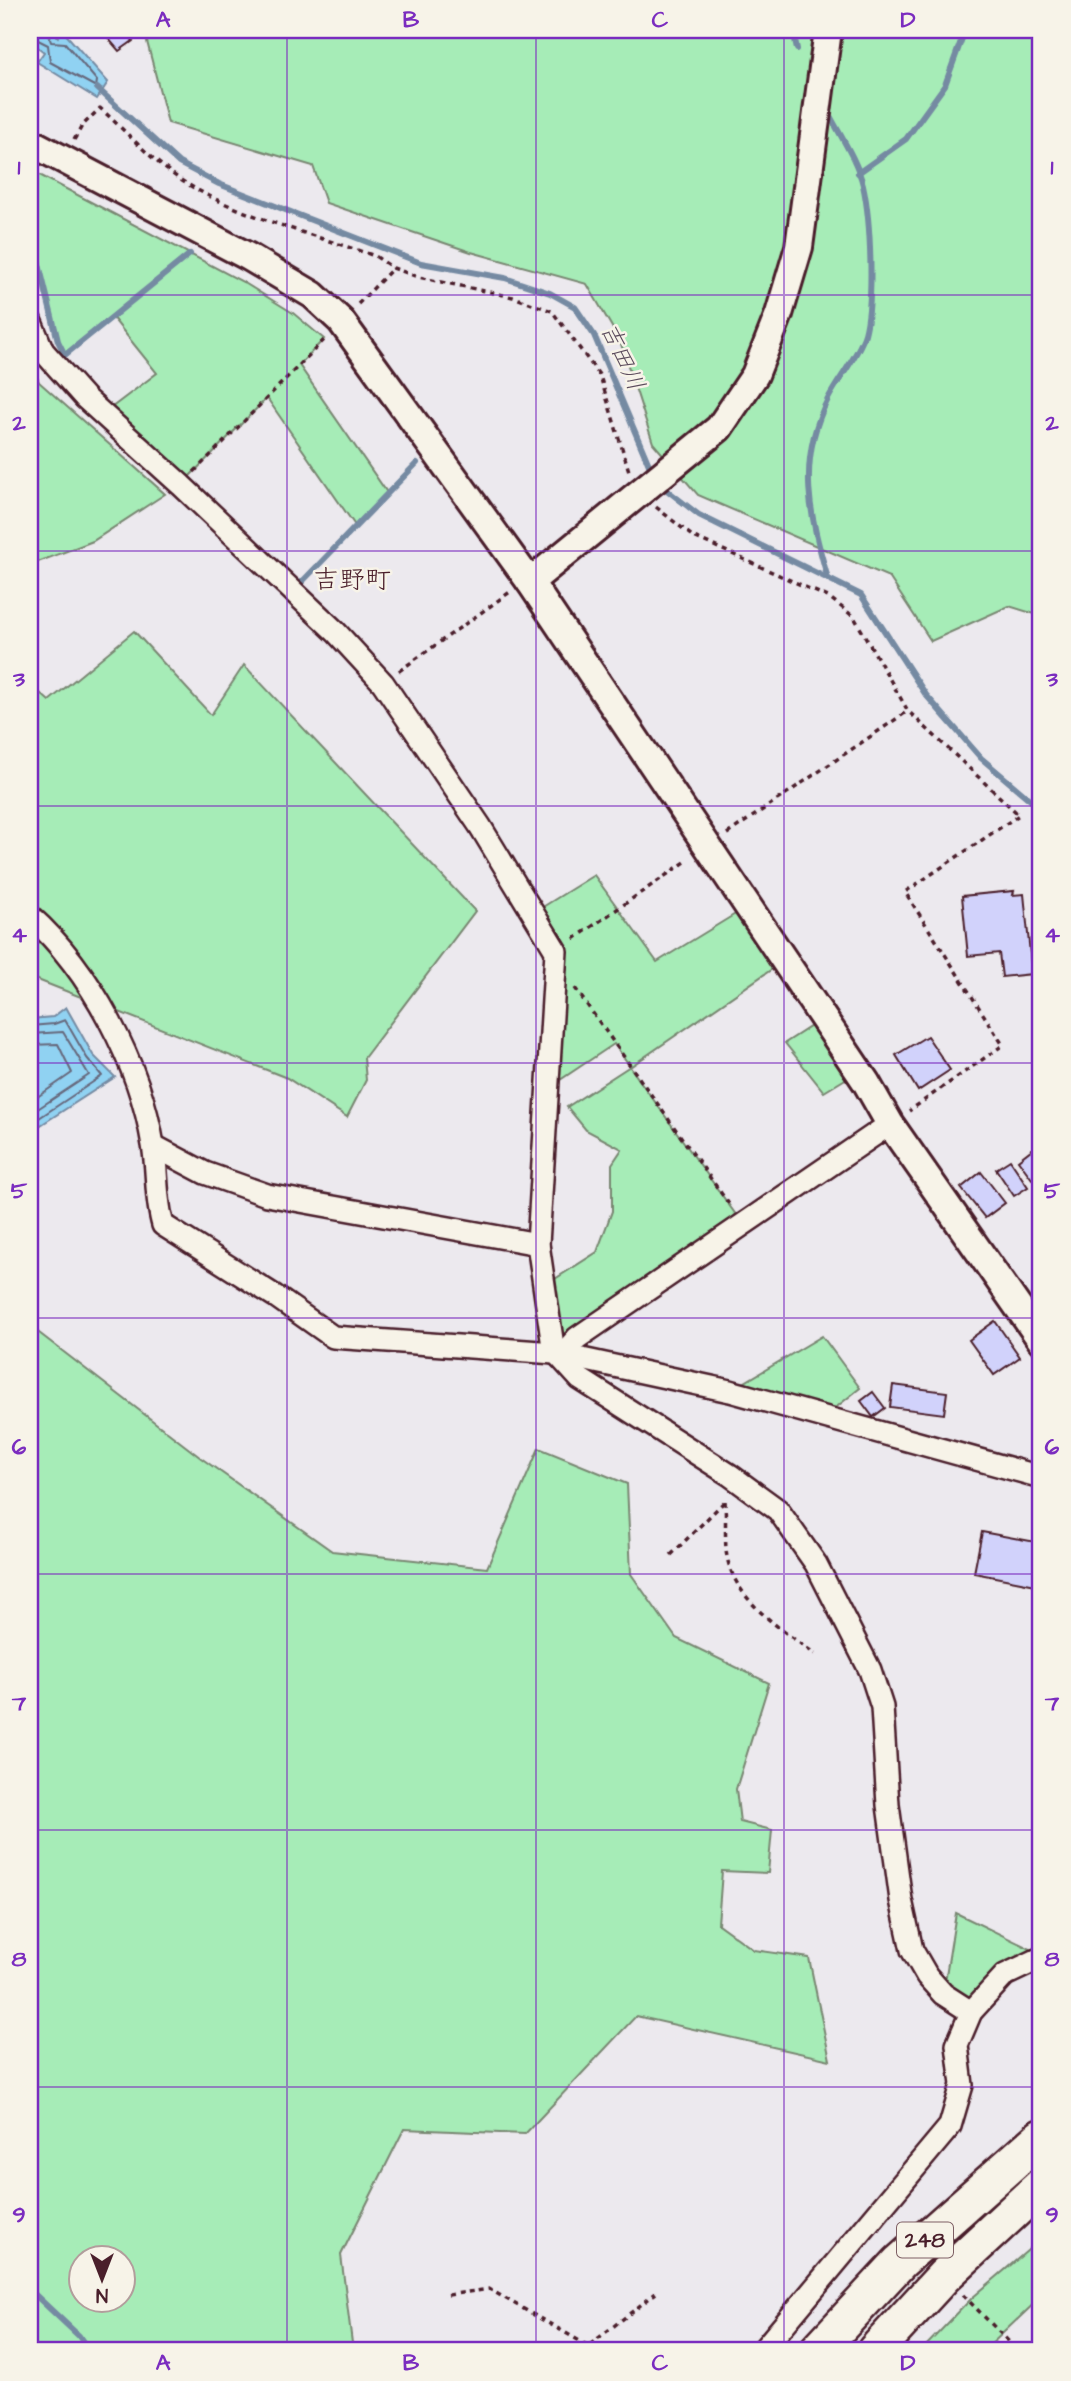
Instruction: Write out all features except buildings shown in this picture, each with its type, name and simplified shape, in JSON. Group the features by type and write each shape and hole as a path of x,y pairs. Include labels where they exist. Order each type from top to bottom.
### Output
{"highway":[{"name":"248","path":"817,2351 900,2262 1041,2137"},
{"name":"248","path":"875,2351 944,2276 1041,2186"}],"street":[{"path":"530,582 674,468 719,428 755,375 779,314 799,247 828,30"},
{"path":"30,142 250,257 313,295 341,321 530,582 866,1082 890,1124 1041,1340"},
{"path":"30,320 43,352 85,398 336,632 383,683 480,826 556,951 538,1244 557,1355 580,1379 778,1510 816,1564 870,1670 883,1707 888,1805 901,1900 912,1950 927,1976 943,1994 971,2012"},
{"path":"30,916 49,933 102,1008 136,1075 153,1146 156,1202 163,1225 275,1296 333,1337 557,1355 730,1391 1041,1477"},
{"path":"557,1355 577,1338 890,1124"},
{"path":"153,1146 205,1173 267,1195 538,1244"},
{"path":"762,2351 950,2126 962,2085 957,2045 971,2012 1005,1975 1041,1958"}],"path":[{"path":"64,159 82,125 100,108 161,165 194,188 227,204 375,256 393,268 418,277 513,297 552,311 600,376 628,469 644,490 692,536 838,604 854,617 908,711 965,768 1019,815 905,892 1003,1045 890,1124"},
{"path":"181,485 393,268"},
{"path":"383,683 512,590 530,582"},
{"path":"744,1226 569,980 556,951 908,711"},
{"path":"671,1555 725,1501 735,1481"},
{"path":"725,1501 726,1552 744,1596 775,1626 815,1654"},
{"path":"944,2276 1018,2351"},
{"path":"448,2295 489,2289 597,2351"},
{"path":"582,2351 656,2293"}],"green space":[{"path":"144,30 1041,30 1041,616 1009,606 931,641 889,577 698,495 653,443 620,341 587,284 471,252 326,203 313,166 168,123"},
{"path":"30,170 243,282 293,313 324,339 299,365 388,494 356,527 267,398 181,485 103,414 157,373 112,317 65,355 58,341 30,228"},
{"path":"30,361 39,382 165,494 93,541 30,565"},
{"path":"134,631 211,715 244,665 475,911 364,1058 366,1080 347,1117 287,1078 30,977 30,684 49,701"},
{"path":"594,875 657,962 737,913 775,967 630,1067 744,1226 560,1357 544,1286 597,1252 612,1211 612,1164 622,1149 586,1130 567,1107 630,1066 614,1044 548,1088 556,951 533,913"},
{"path":"813,1025 847,1078 824,1092 785,1043"},
{"path":"30,1326 201,1458 332,1551 487,1568 539,1448 627,1484 631,1574 676,1638 769,1683 736,1789 740,1822 772,1830 768,1873 722,1871 718,1924 754,1950 809,1958 830,2060 636,2016 525,2134 404,2129 341,2255 353,2351 30,2351"},
{"path":"822,1336 860,1388 823,1418 730,1391"},
{"path":"956,1913 1041,1954 971,2012 943,1994"},
{"path":"1041,2239 1041,2297 984,2351 921,2351 972,2298"}],"water":[{"path":"30,30 52,30 58,37 63,31 108,82 97,99 37,62 44,52 30,41"},
{"path":"66,1007 93,1055 115,1077 30,1132 30,1019 53,1017"}],"waterway":[{"path":"793,30 797,49"},
{"path":"858,173 906,139 945,85 965,30"},
{"name":"吉田川","path":"97,88 179,163 219,184 421,263 505,278 550,293 575,307 594,335 652,472"},
{"path":"826,108 852,156 863,185 870,260 870,301 865,334 828,399 812,444 809,489 816,533 828,579"},
{"path":"30,228 58,341 65,355 190,254"},
{"path":"299,585 417,463"},
{"name":"吉田川","path":"659,484 699,515 861,595 926,695 981,758 1041,809"},
{"path":"30,2290 79,2336 89,2351"}],"district":[{"name":"吉野町","path":"352,580"}]}
